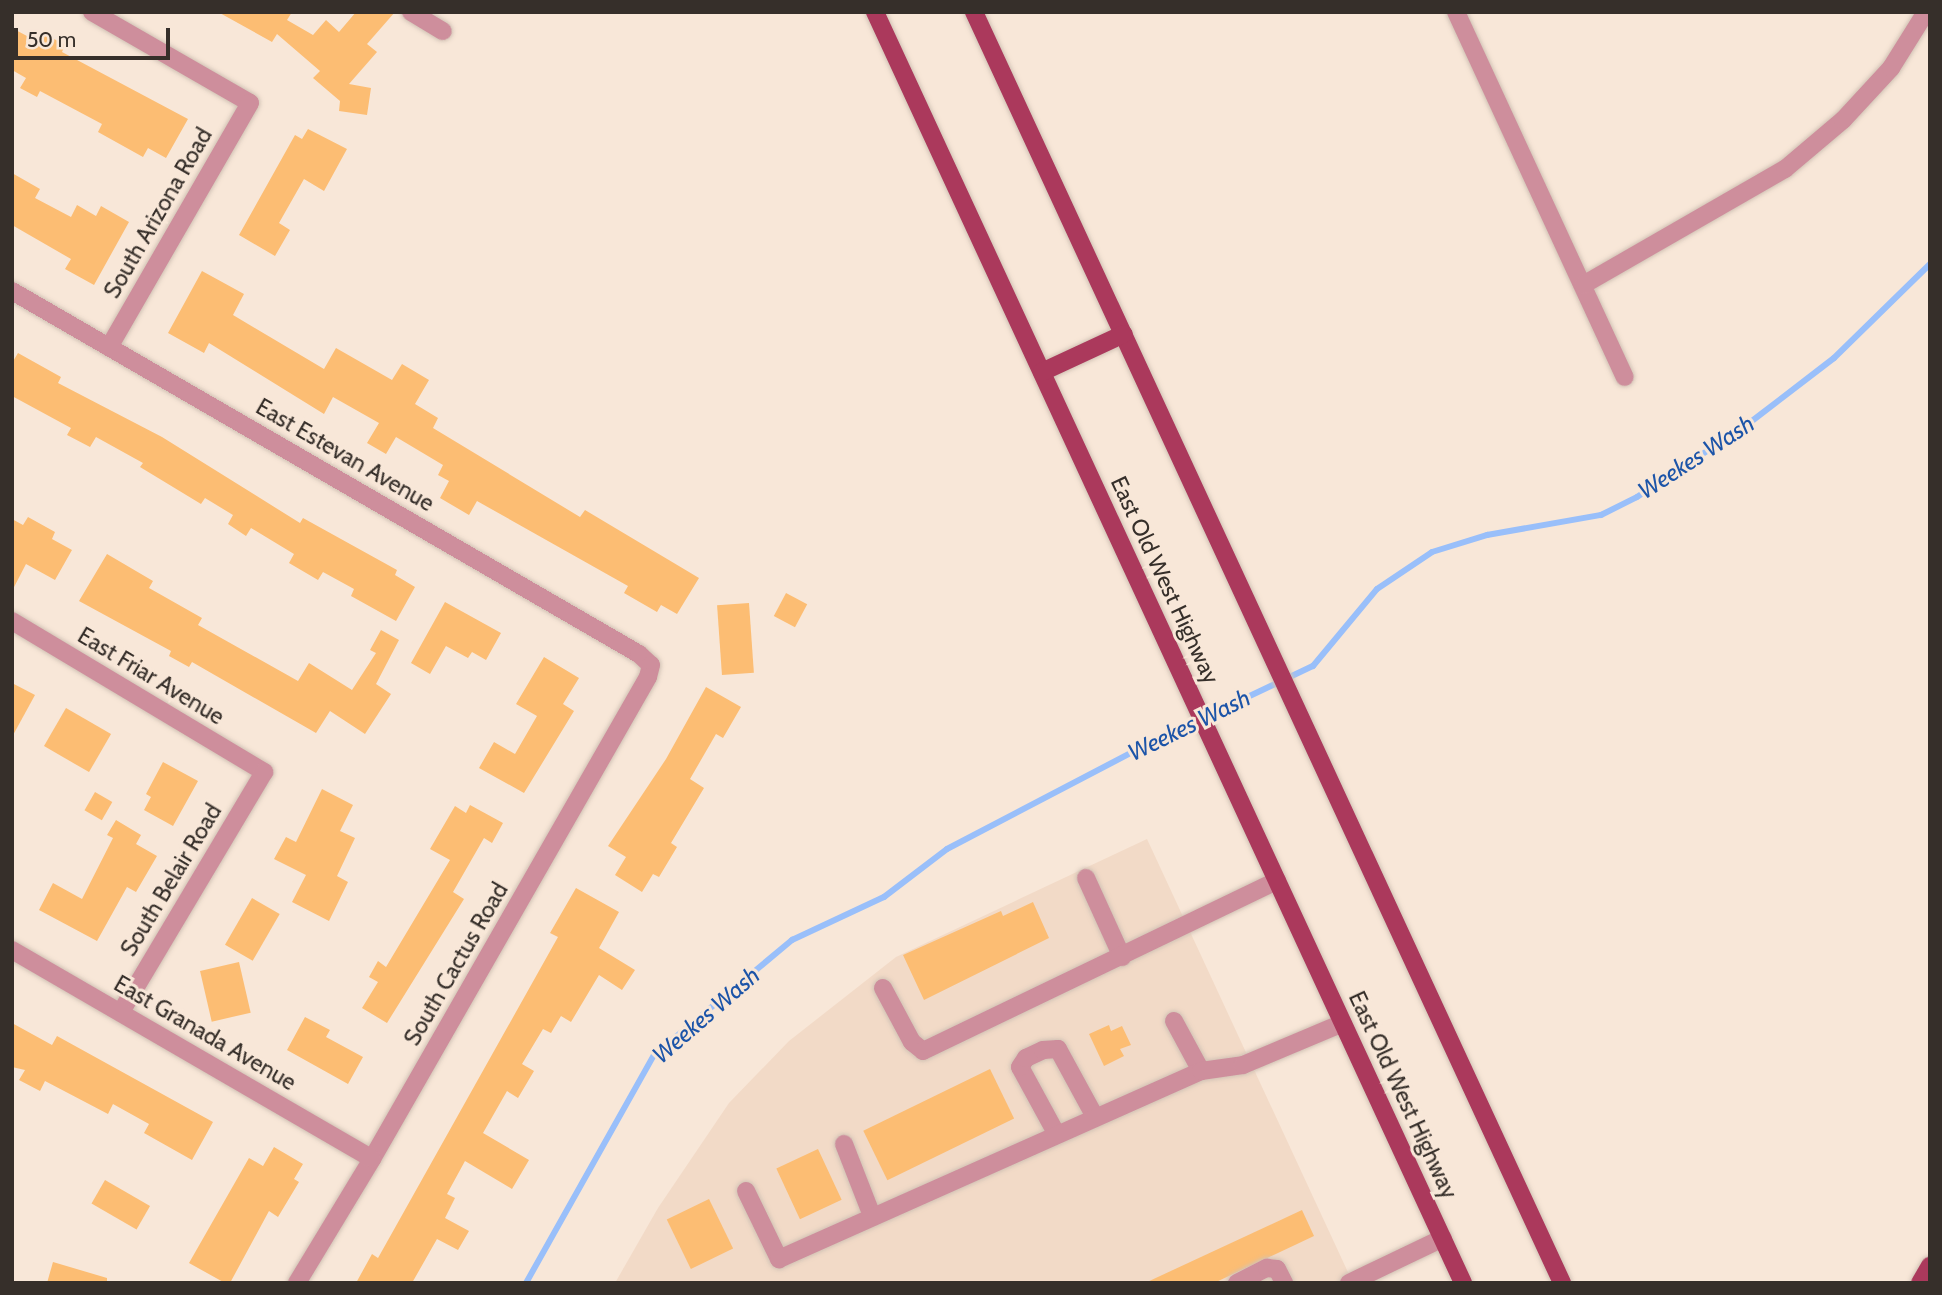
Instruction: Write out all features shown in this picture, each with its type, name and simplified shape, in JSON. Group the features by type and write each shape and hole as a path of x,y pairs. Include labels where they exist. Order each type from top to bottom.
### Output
{"main road":[{"name":"East Old West Highway","path":"875,12 1463,1283"},
{"path":"974,12 1562,1283"},
{"path":"1042,372 1124,334"},
{"path":"1920,1283 1930,1266"}],"street":[{"name":"South Arizona Road","path":"92,12 250,103 109,347"},
{"path":"411,12 443,31"},
{"path":"1457,12 1625,377"},
{"path":"1583,285 1785,169 1843,120 1891,68 1926,12"},
{"name":"East Estevan Avenue","path":"12,291 639,654 651,665"},
{"name":"East Friar Avenue","path":"12,621 264,772"},
{"name":"South Cactus Road","path":"297,1283 372,1159 648,677 651,665"},
{"name":"South Belair Road","path":"121,1012 264,772"},
{"path":"1086,878 1122,957"},
{"path":"883,988 912,1042 923,1051 1277,881"},
{"name":"East Granada Avenue","path":"12,950 372,1159"},
{"path":"1174,1021 1201,1071"},
{"path":"746,1191 779,1259 1056,1133 1201,1071 1243,1065 1343,1023"},
{"path":"1056,1133 1020,1067 1026,1058 1043,1050 1058,1049 1095,1117"},
{"path":"844,1144 872,1216"},
{"path":"1349,1283 1443,1238"},
{"path":"1237,1283 1267,1268 1277,1269 1284,1283"}],"shaded area":[{"path":"1147,839 1353,1283 615,1283 658,1208 729,1103 789,1041 896,957"}],"building":[{"path":"218,12 292,12 287,20 313,35 326,20 339,32 356,12 395,12 367,44 377,52 349,84 371,88 367,115 339,111 340,101 313,78 320,71 277,34 272,42"},
{"path":"12,28 40,43 45,34 65,45 62,52 188,119 166,158 148,148 143,157 98,132 102,124 40,91 37,97 20,88 26,78 12,70"},
{"path":"308,129 347,149 324,191 304,179 279,223 290,230 275,256 239,235 295,135 302,139"},
{"path":"12,173 40,189 35,198 71,217 77,205 96,216 101,206 129,222 94,285 65,269 71,259 12,225"},
{"path":"202,271 244,294 233,315 324,369 336,348 392,380 402,364 429,380 415,404 438,418 433,428 580,517 585,510 699,578 677,614 661,605 657,612 624,593 628,586 477,501 469,515 440,498 449,481 438,475 443,465 396,437 386,454 367,443 379,423 333,397 324,414 209,343 204,353 168,333"},
{"path":"18,353 61,377 58,383 162,437 300,523 303,518 397,570 395,575 415,587 396,621 351,596 354,589 323,572 318,580 289,563 294,554 251,528 246,536 228,524 233,515 205,498 201,504 140,467 143,463 96,437 90,447 67,435 71,428 12,396 12,363"},
{"path":"28,517 55,532 52,539 72,550 55,580 26,564 12,591 12,519 23,525"},
{"path":"107,554 153,581 149,588 202,618 198,625 298,681 309,663 352,690 376,653 370,650 381,630 399,640 376,684 391,694 365,734 330,711 316,733 192,662 189,667 169,656 171,651 79,601"},
{"path":"786,593 807,604 795,627 774,616"},
{"path":"445,602 501,633 486,660 472,652 468,658 446,646 430,674 411,663"},
{"path":"749,603 754,673 722,675 717,605"},
{"path":"544,657 579,678 563,704 574,711 524,793 479,768 494,742 515,754 537,716 516,704"},
{"path":"12,683 35,695 12,737"},
{"path":"706,687 741,707 723,738 716,734 690,779 704,788 671,843 677,847 659,877 653,874 642,892 615,875 626,857 608,846 666,759"},
{"path":"66,708 111,734 89,772 44,746"},
{"path":"163,762 198,781 173,826 144,810 151,797 146,794"},
{"path":"322,789 353,805 340,831 355,838 337,876 348,882 329,921 292,902 306,875 274,859 286,837 296,842"},
{"path":"95,792 112,802 102,820 84,810"},
{"path":"470,805 503,823 492,843 484,838 453,892 464,899 387,1023 362,1008 378,982 369,977 378,961 386,967 450,860 430,849 455,806 466,813"},
{"path":"116,820 141,835 136,844 157,856 136,892 127,887 97,941 39,910 53,883 82,899 113,838 107,835"},
{"path":"576,888 619,912 599,948 635,970 622,990 599,975 571,1022 561,1016 551,1033 543,1029 522,1064 534,1071 518,1098 507,1091 483,1133 529,1160 512,1189 465,1161 447,1194 455,1198 445,1218 469,1231 458,1250 437,1239 412,1283 356,1283 372,1254 378,1258 558,937 550,933"},
{"path":"252,898 280,914 253,961 225,945"},
{"path":"1033,902 1049,938 924,1000 903,955 1001,911 1003,916"},
{"path":"239,962 251,1013 212,1022 200,971"},
{"path":"305,1017 330,1030 326,1037 363,1057 348,1084 287,1050"},
{"path":"12,1023 52,1045 57,1036 213,1122 192,1160 144,1133 149,1124 113,1104 108,1114 45,1081 40,1091 19,1080 25,1070 12,1067"},
{"path":"1109,1025 1111,1031 1122,1026 1131,1045 1120,1049 1124,1056 1104,1066 1089,1034"},
{"path":"990,1069 1014,1118 887,1180 863,1131"},
{"path":"274,1147 303,1164 294,1179 299,1182 278,1217 269,1211 230,1283 225,1283 189,1263 249,1158 263,1166"},
{"path":"818,1149 842,1200 800,1219 776,1168"},
{"path":"105,1180 150,1206 137,1229 92,1203"},
{"path":"709,1199 733,1248 691,1269 667,1220"},
{"path":"1302,1210 1314,1236 1214,1283 1145,1283"},
{"path":"53,1262 107,1278 107,1283 47,1283"}],"waterway":[{"name":"Weekes Wash","path":"526,1283 654,1055 792,940 884,897 947,849 1138,749 1313,666 1377,589 1432,552 1487,535 1601,515 1637,497 1748,424 1834,358 1930,264"}]}
